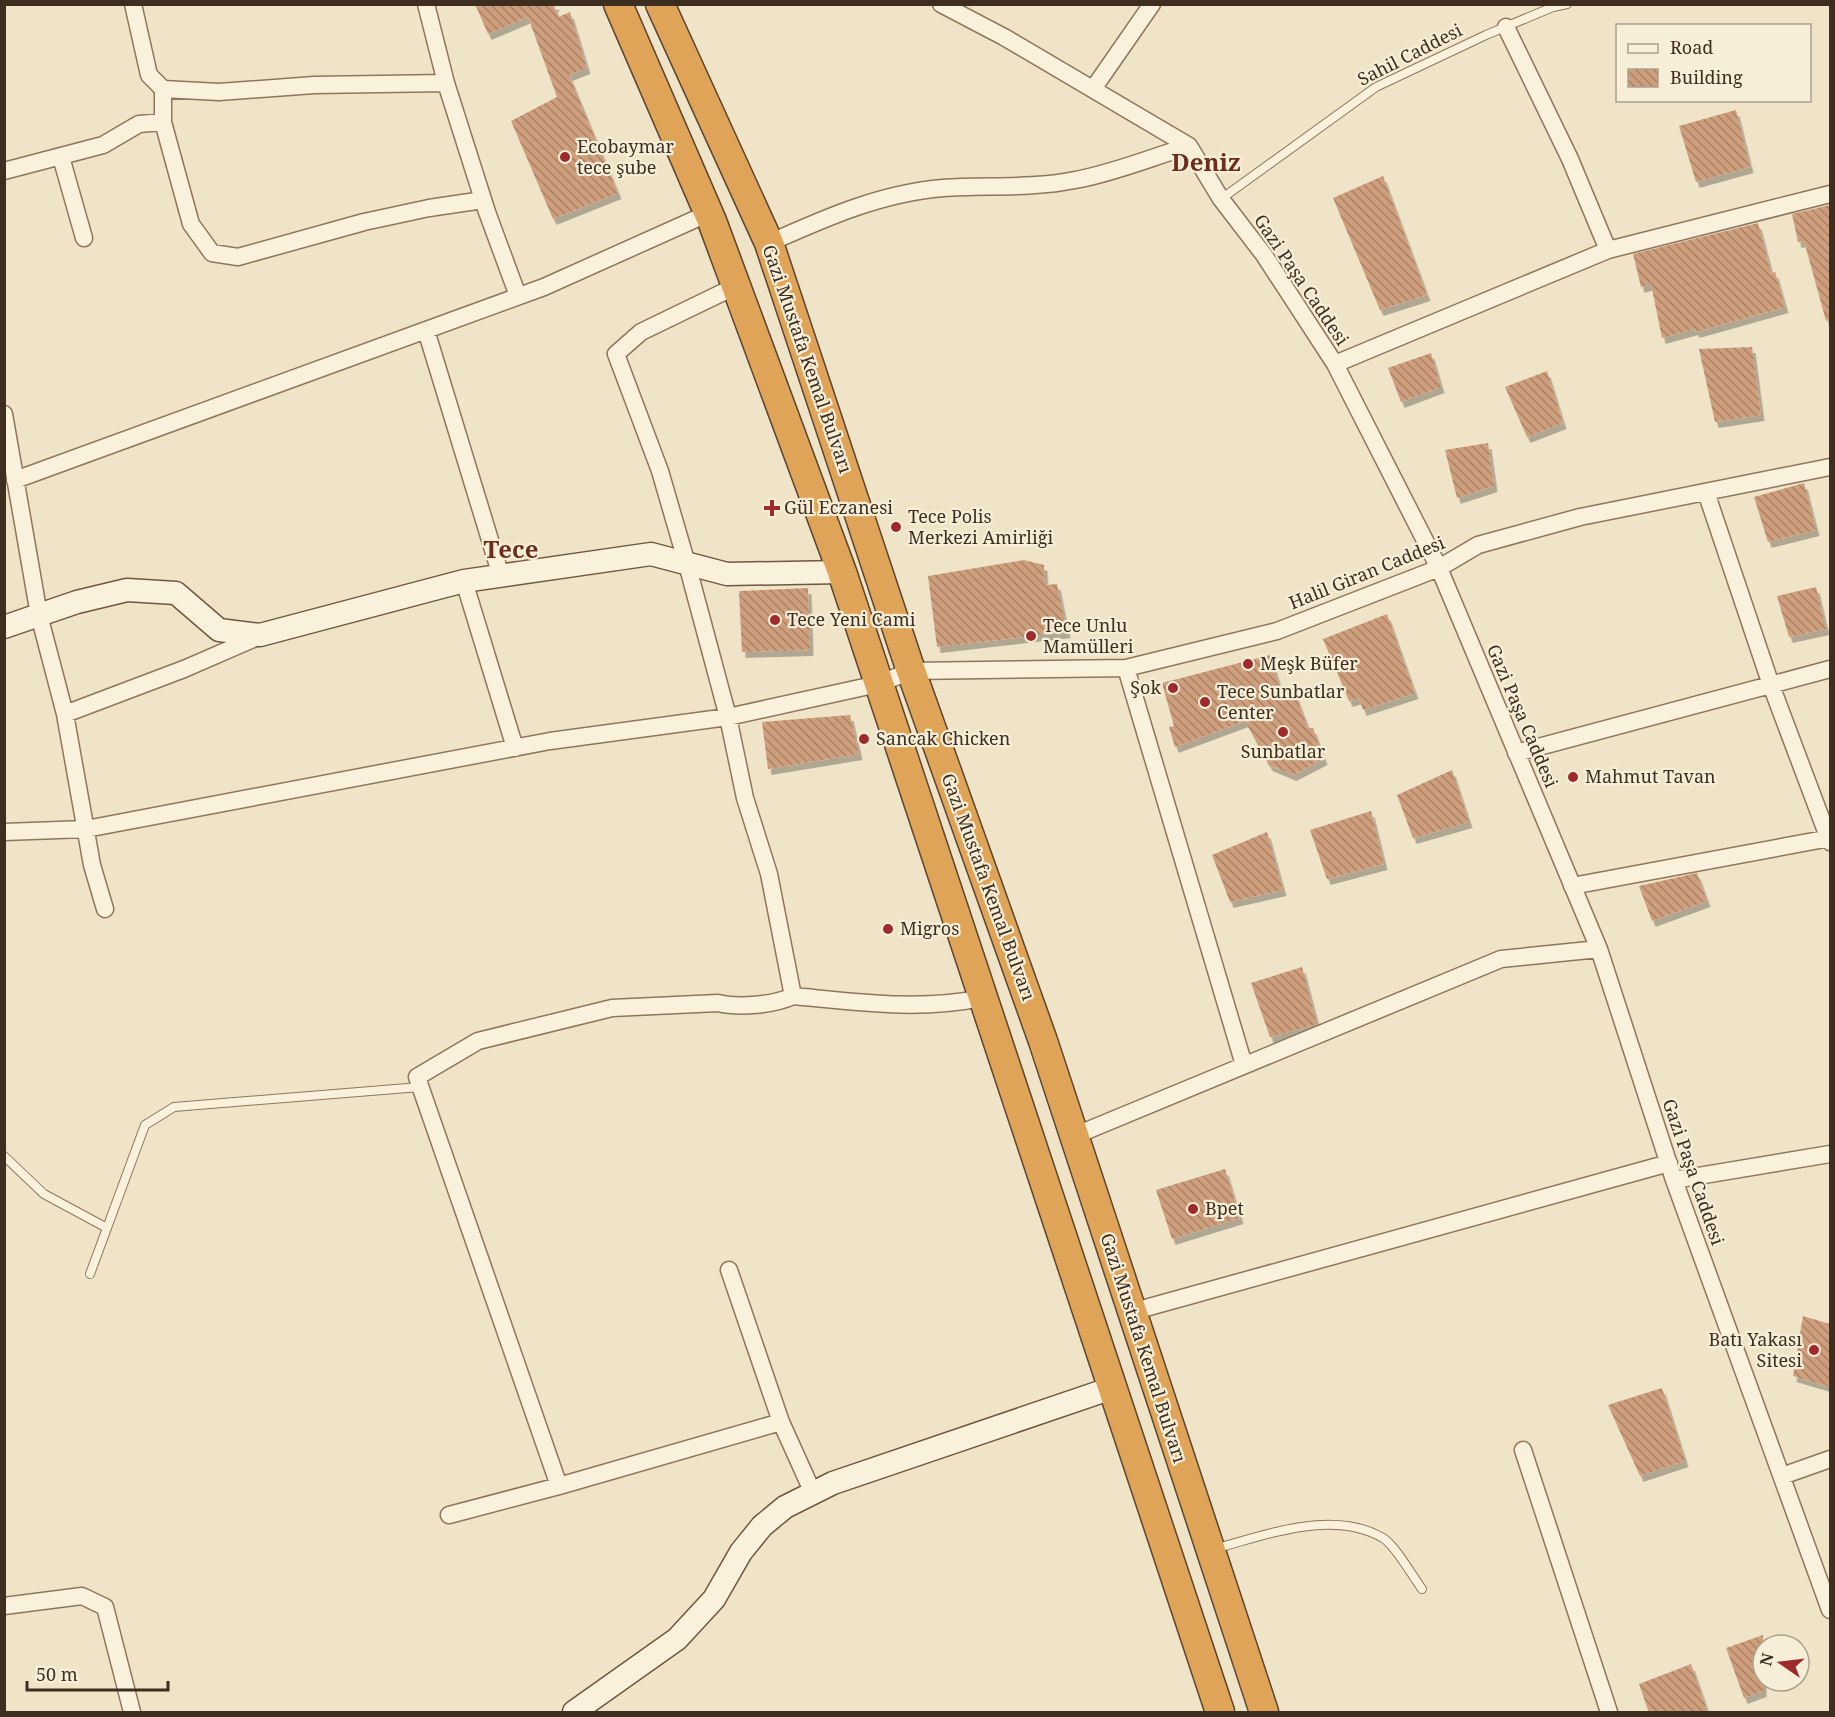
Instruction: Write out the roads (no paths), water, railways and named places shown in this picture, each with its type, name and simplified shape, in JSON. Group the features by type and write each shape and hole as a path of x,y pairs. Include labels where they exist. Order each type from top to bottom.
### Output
{"highway":[{"name":"Gazi Mustafa Kemal Bulvarı","path":"618,4 709,213 842,572 1220,1713"},
{"name":"Gazi Mustafa Kemal Bulvarı","path":"660,4 769,243 911,671 1074,1136 1264,1713"}],"street":[{"path":"133,4 149,75 163,89 219,92 314,85 446,83"},
{"path":"426,4 446,83 483,200 518,296"},
{"name":"Gazi Paşa Caddesi","path":"941,4 1004,37 1190,146 1221,199 1264,255 1335,364 1439,568 1599,949 1674,1180 1830,1610"},
{"path":"1093,89 1152,4"},
{"path":"1506,27 1570,159 1608,250"},
{"path":"163,89 164,122 191,224 213,254 238,257 364,222 483,200"},
{"path":"4,171 103,145 139,124 164,122"},
{"path":"769,243 833,215 885,197 942,188 1025,187 1077,180 1190,146"},
{"path":"61,157 84,238"},
{"path":"1335,364 1608,250 1830,194"},
{"path":"15,480 518,296 709,213"},
{"path":"736,286 640,332 616,354 660,471 687,564 728,717 745,798 770,874 793,996"},
{"path":"426,330 501,576"},
{"path":"4,414 39,615 65,714 92,865 105,909"},
{"name":"Halil Giran Caddesi","path":"911,671 1126,668 1277,631 1439,568 1489,542 1580,517 1830,467"},
{"path":"1572,886 1830,840 1771,685 1706,492"},
{"path":"65,714 184,669 261,635 464,581 651,554 727,574 842,572"},
{"path":"464,581 515,747"},
{"path":"4,627 77,602 127,590 176,592 219,630 261,635"},
{"path":"1126,668 1244,1065"},
{"path":"1516,753 1830,669"},
{"path":"4,832 86,829 515,747 728,717 878,684 911,671"},
{"path":"1074,1136 1501,959 1599,949"},
{"path":"559,1486 417,1077 478,1041 612,1008 718,1003 728,1006 784,1000 793,996 902,1006 951,1004 982,998"},
{"path":"1674,1180 1830,1154"},
{"path":"1131,1312 1669,1162"},
{"path":"729,1270 781,1422 813,1493"},
{"path":"574,1713 677,1639 714,1599 741,1552 762,1526 785,1507 844,1479 1112,1388"},
{"path":"448,1515 559,1486 781,1422"},
{"path":"1523,1450 1609,1713"},
{"path":"1782,1476 1830,1459"},
{"path":"4,1606 82,1596 105,1607 132,1713"}],"lane":[{"name":"Sahil Caddesi","path":"1221,199 1376,87 1506,27 1553,7 1567,4"},
{"path":"90,1274 145,1125 174,1107 420,1087"},
{"path":"4,1156 44,1194 107,1228"},
{"path":"1210,1550 1304,1526 1350,1527 1384,1539 1422,1589"}],"place":[{"name":"Ecobaymar tece şube","path":"565,157"},
{"name":"Gül Eczanesi","path":"772,508"},
{"name":"Tece Polis Merkezi Amirliği","path":"896,527"},
{"name":"Tece Yeni Cami","path":"775,620"},
{"name":"Tece Unlu Mamülleri","path":"1031,636"},
{"name":"Meşk Büfer","path":"1248,664"},
{"name":"Şok","path":"1173,688"},
{"name":"Tece Sunbatlar Center","path":"1205,702"},
{"name":"Sunbatlar","path":"1283,732"},
{"name":"Sancak Chicken","path":"864,739"},
{"name":"Mahmut Tavan","path":"1573,777"},
{"name":"Migros","path":"888,929"},
{"name":"Bpet","path":"1193,1209"},
{"name":"Batı Yakası Sitesi","path":"1814,1350"}],"district":[{"name":"Deniz","path":"1206,163"},
{"name":"Tece","path":"511,550"}]}
